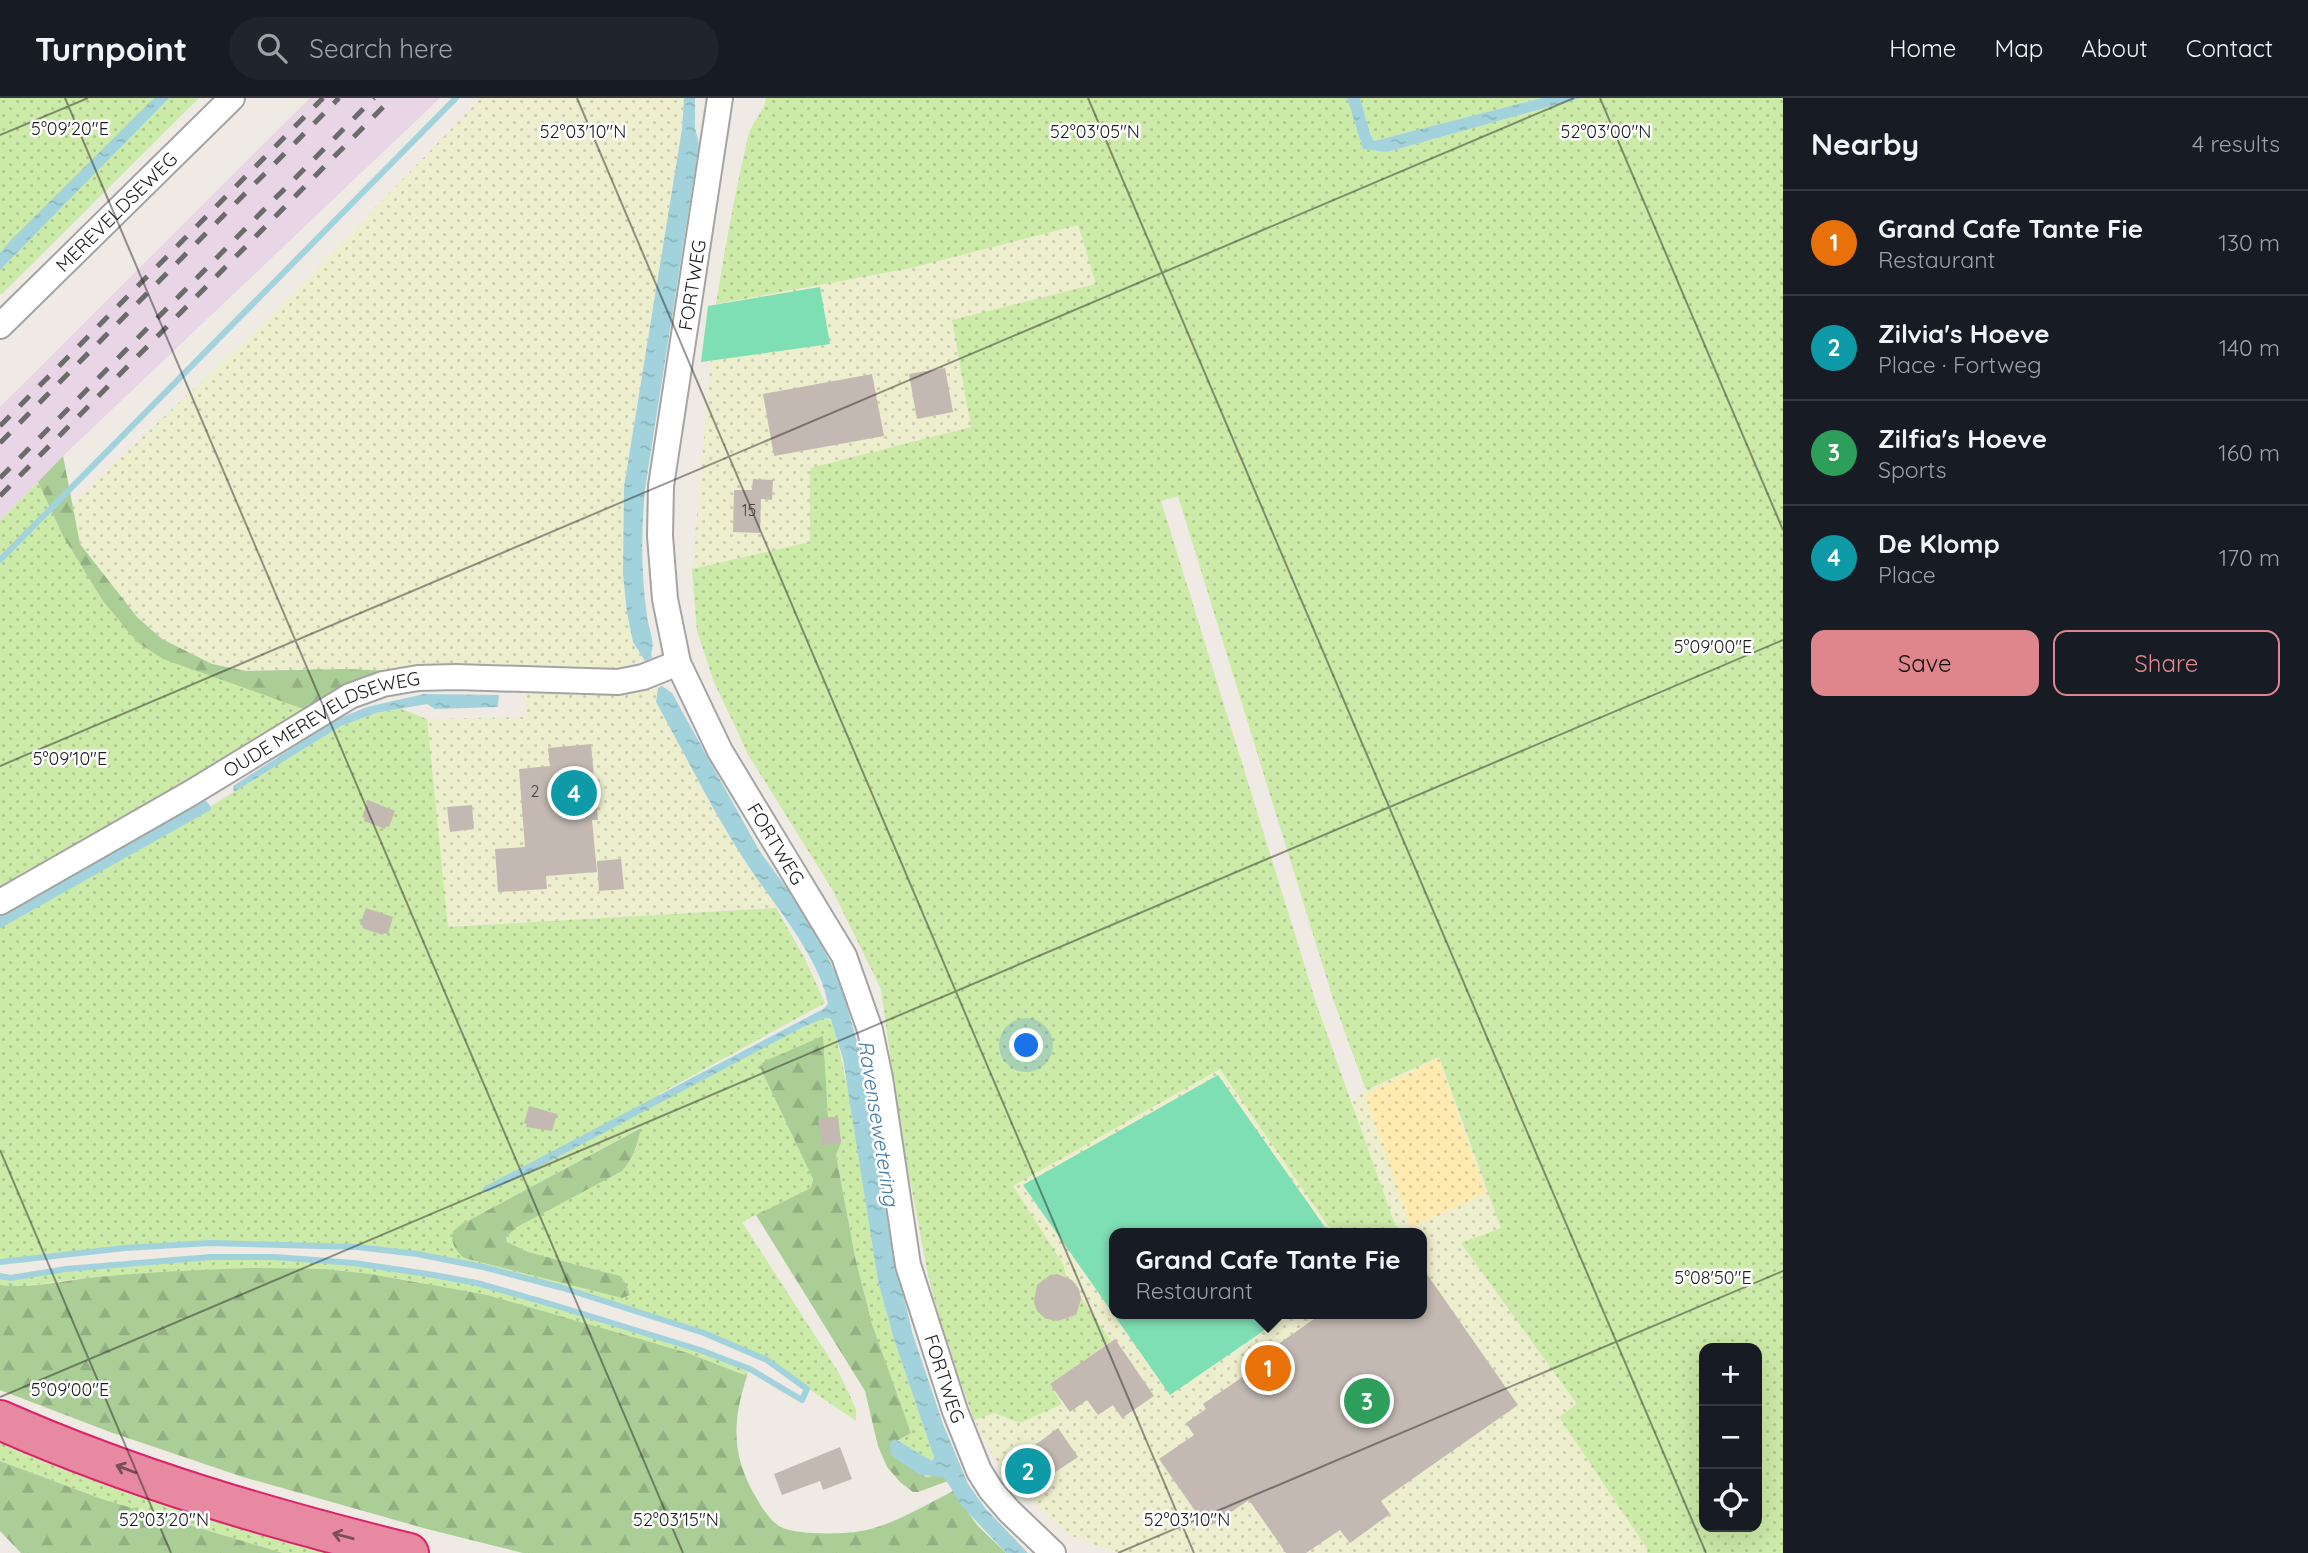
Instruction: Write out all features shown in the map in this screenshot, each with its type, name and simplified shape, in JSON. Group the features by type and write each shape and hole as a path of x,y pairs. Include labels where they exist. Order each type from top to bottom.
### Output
{"highway":[{"path":"0,1420 137,1473 302,1525 409,1553"}],"street":[{"name":"MEREVELDSEWEG","path":"0,326 232,98"},
{"name":"FORTWEG","path":"720,98 661,486 660,536 664,587 678,663 720,751 844,956 870,1030 880,1078 908,1265 955,1410 979,1471 990,1490 1053,1553"},
{"name":"OUDE MEREVELDSEWEG","path":"0,902 191,793 350,696 383,684 418,678 456,677 618,682 643,677 678,663"}],"shaded area":[{"path":"310,98 440,98 63,456 0,521 0,407"}],"green space":[{"path":"0,98 199,98 0,294"},
{"path":"481,98 684,98 682,129 624,487 623,574 627,613 637,651 643,655 641,661 588,675 550,678 345,669 246,671 212,664 162,639 137,617 113,588 62,513 270,317"},
{"path":"766,98 1347,98 1363,149 1387,152 1581,98 1783,98 1783,1553 1647,1553 1648,1550 1559,1417 1577,1404 1461,1243 1501,1228 1439,1057 1366,1090 1334,1002 1178,496 1161,501 1317,1006 1396,1228 1330,1228 1220,1069 1013,1186 1063,1264 1066,1276 1111,1341 1050,1384 1062,1404 1020,1423 995,1413 974,1420 943,1333 928,1275 900,1127 881,989 832,889 749,756 714,682 697,631 692,569 810,542 810,468 971,427 952,320 1096,284 1078,225 911,268 716,304 730,220 752,127"},
{"path":"1360,98 1542,98 1374,141"},
{"path":"1078,225 1096,284 952,320 971,427 811,468 810,542 692,569 716,304 911,268"},
{"path":"820,287 830,344 701,362 708,306"},
{"path":"63,456 80,544 137,617 162,639 212,664 246,671 345,669 440,673 309,711 163,659 137,642 103,601 63,536 38,482"},
{"path":"38,482 63,536 137,642 237,685 309,711 0,892 0,521"},
{"path":"656,681 723,821 746,862 779,907 447,927 427,719 526,717 526,687"},
{"path":"401,709 427,719 448,927 776,908 804,957 825,1003 659,1094 663,1100 803,1027 825,1018 833,1021 850,1099 878,1281 893,1336 934,1455 932,1461 898,1441 911,1433 872,1324 855,1257 836,1155 841,1143 837,1117 828,1117 822,1036 812,1188 742,1222 839,1373 856,1409 856,1421 767,1360 704,1333 601,1299 483,1267 437,1258 357,1247 210,1243 125,1248 0,1262 0,925 174,829 341,726 376,713","holes":["640,1128 636,1149 630,1161 517,1227 506,1237 507,1242 528,1252 620,1276 622,1298 464,1258 453,1231 462,1224"]},
{"path":"823,1036 828,1117 838,1117 841,1143 836,1155 855,1257 872,1324 911,1433 890,1445 926,1477 942,1475 948,1481 918,1492 913,1492 900,1482 887,1467 878,1446 865,1391 756,1215 811,1188 813,1179 760,1067 763,1062"},
{"path":"1439,1057 1501,1228 1461,1244 1578,1404 1559,1417 1648,1550 1647,1553 1117,1553 1067,1534 1034,1504 998,1465 974,1420 995,1413 1020,1423 1061,1404 1050,1384 1066,1276 1063,1264 1012,1186 1220,1069 1330,1228 1109,1228 1109,1319 1427,1319 1427,1228 1396,1228 1351,1101 1366,1090"},
{"path":"1218,1075 1325,1228 1109,1228 1109,1308 1023,1185"},
{"path":"641,1128 632,1156 622,1171 517,1227 506,1237 507,1242 528,1252 620,1276 630,1295 622,1298 464,1258 456,1249 453,1231 462,1224"},
{"path":"211,1257 344,1263 443,1276 516,1293 750,1369 747,1376 688,1353 418,1282 371,1274 325,1269 93,1277 18,1287 0,1285 0,1276 10,1278 66,1269"},
{"path":"254,1268 325,1269 371,1274 487,1295 688,1353 747,1376 737,1424 738,1453 748,1483 777,1525 788,1530 817,1533 868,1530 906,1516 953,1491 977,1525 1006,1553 523,1553 243,1477 110,1432 0,1390 0,1285 24,1286 117,1275"},
{"path":"1117,1319 1281,1319 1170,1395"},
{"path":"0,1435 367,1553 283,1553 102,1499 0,1461"},
{"path":"0,1461 102,1499 283,1553 21,1553 0,1531"}],"sand":[{"path":"1438,1059 1486,1193 1411,1227 1365,1095"}],"water":[{"path":"154,98 169,98 0,270 0,253 10,241"},
{"path":"684,98 695,98 695,128 699,144 645,489 643,568 647,616 653,645 652,658 645,661 633,642 627,613 623,574 624,487 682,129"},
{"path":"1347,98 1360,98 1374,141 1542,98 1581,98 1387,152 1363,149"},
{"path":"662,686 672,693 759,850 808,918 841,984 860,1053 892,1250 913,1335 943,1424 968,1484 985,1508 1028,1553 1006,1553 962,1506 944,1477 920,1475 891,1455 890,1443 895,1439 932,1461 934,1457 893,1336 878,1281 843,1059 831,1019 825,1018 803,1027 528,1173 488,1192 482,1191 484,1187 828,1004 823,986 805,949 733,842 656,702 658,688"},
{"path":"424,694 499,695 498,707 435,709 427,704 376,713 341,726 234,792 233,786 335,720 367,707"}],"building":[{"path":"945,368 953,412 917,419 909,374"},
{"path":"872,374 884,436 774,456 763,394"},
{"path":"753,479 773,480 772,500 761,499 760,533 733,532 734,490 752,490"},
{"path":"591,744 598,820 592,820 597,872 546,876 547,889 498,892 495,849 525,847 519,769 550,766 548,748"},
{"path":"368,800 395,811 389,827 386,826 385,829 364,821 365,818 362,817"},
{"path":"472,805 474,829 450,832 447,807"},
{"path":"621,859 624,889 599,891 597,861"},
{"path":"366,908 393,917 388,934 362,928 360,924"},
{"path":"529,1106 557,1114 552,1131 526,1127 527,1124 524,1123"},
{"path":"838,1117 841,1143 822,1145 818,1119"},
{"path":"1057,1274 1072,1280 1079,1289 1081,1299 1076,1315 1058,1321 1046,1319 1037,1311 1034,1302 1037,1285 1050,1275"},
{"path":"1427,1274 1518,1405 1381,1501 1390,1514 1350,1543 1340,1530 1306,1553 1286,1553 1249,1500 1207,1528 1159,1459 1194,1435 1186,1423 1206,1409 1203,1404 1260,1365 1256,1360 1314,1319 1427,1319"},
{"path":"1115,1339 1154,1396 1122,1418 1113,1405 1098,1415 1087,1400 1070,1412 1050,1384"},
{"path":"1058,1428 1078,1457 1025,1492 1007,1466"},
{"path":"840,1447 852,1479 823,1490 820,1481 782,1495 774,1474"}],"waterway":[{"path":"0,560 456,98"},
{"path":"0,919 205,804 208,808 0,925"},
{"path":"0,1262 125,1248 210,1243 357,1247 417,1254 483,1267 563,1288 704,1333 767,1360 807,1389 802,1400 750,1369 700,1350 477,1283 354,1263 275,1257 211,1257 66,1269 10,1278 0,1276"}],"railway":[{"path":"0,426 323,98"},
{"path":"0,443 339,98"},
{"path":"0,478 374,98"},
{"path":"0,496 392,98"}],"place":[{"name":"De Klomp","path":"574,793"},
{"name":"Grand Cafe Tante Fie","path":"1268,1368"},
{"name":"Zilfia's Hoeve","path":"1367,1401"},
{"name":"Zilvia's Hoeve","path":"1028,1471"}],"water label":[{"name":"Ravensewetering","path":"879,1123"}]}
